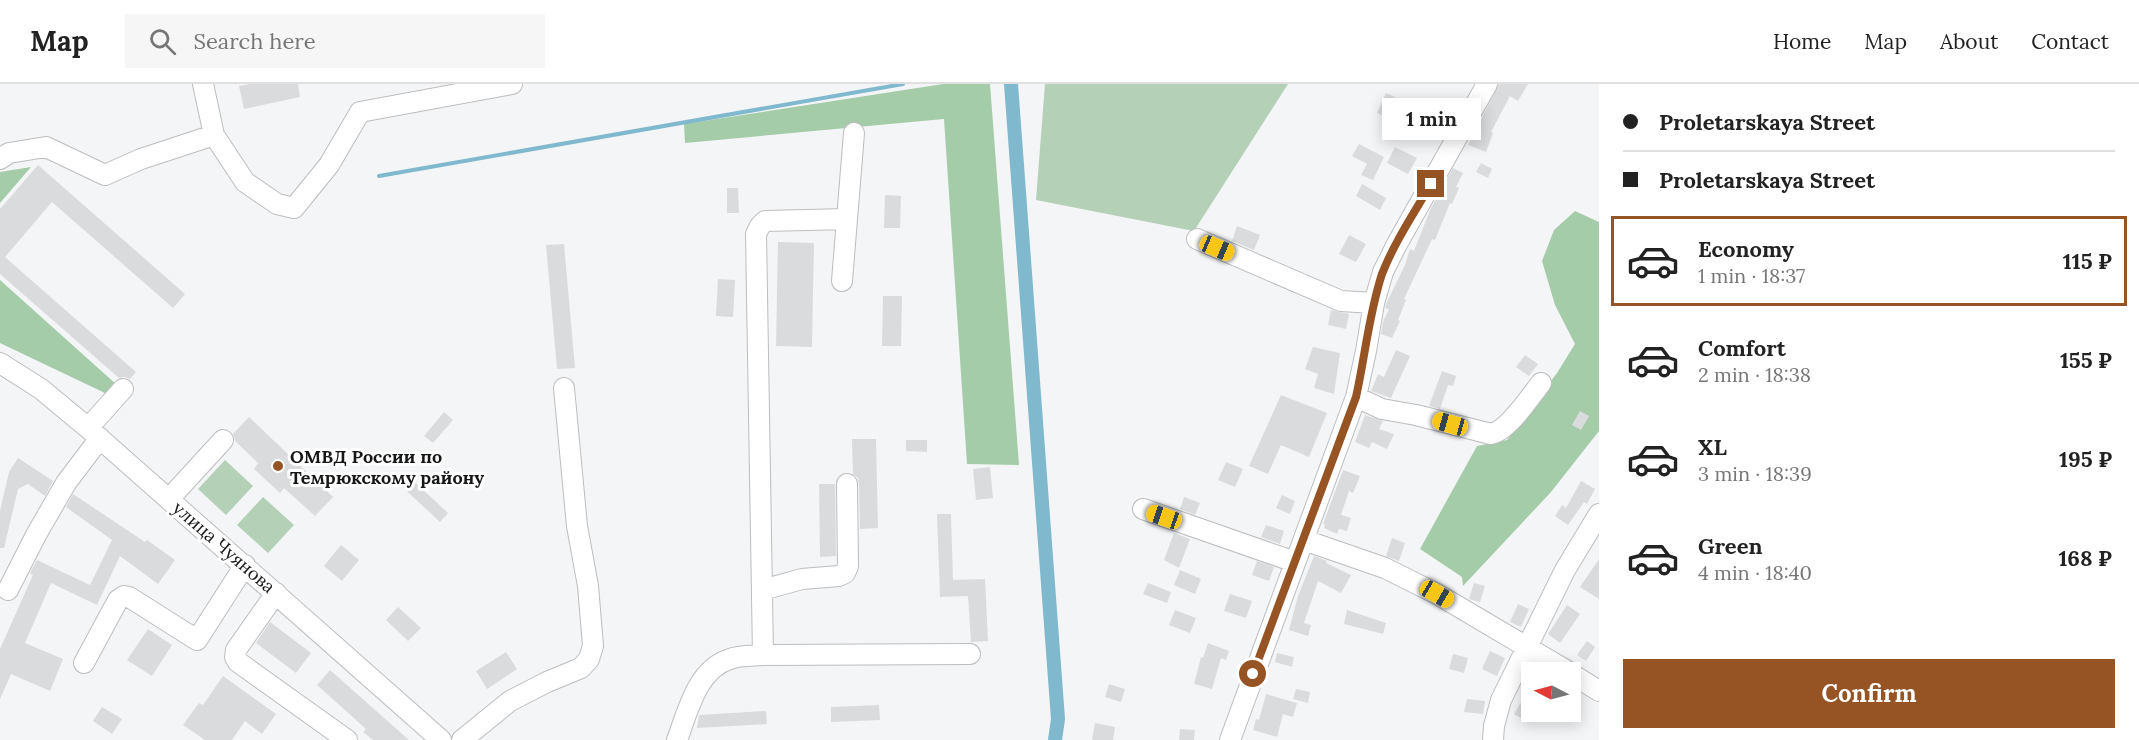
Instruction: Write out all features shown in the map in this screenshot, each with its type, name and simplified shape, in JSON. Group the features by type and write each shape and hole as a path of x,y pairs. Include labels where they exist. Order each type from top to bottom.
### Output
{"street":[{"path":"203,84 214,135 245,182 277,204 294,208 329,165 360,112 512,84"},
{"path":"1230,740 1356,397 1374,303 1383,272 1487,84"},
{"path":"842,281 854,133"},
{"path":"0,159 9,153 46,147 105,175 141,159 214,135"},
{"path":"763,655 756,234 759,226 765,221 848,219"},
{"path":"1197,239 1341,301 1374,303"},
{"name":"улица Чуянова","path":"0,363 40,389 94,433 441,740"},
{"path":"1356,397 1382,409 1416,415 1483,434 1498,433 1541,383"},
{"path":"8,590 94,433 123,388"},
{"path":"462,740 510,700 581,668 589,659 593,646 564,388"},
{"path":"169,499 223,440"},
{"path":"762,590 802,579 839,576 845,573 848,566 847,484"},
{"path":"1143,509 1295,562"},
{"path":"1493,740 1501,700 1565,570 1599,514"},
{"path":"1304,540 1385,568 1437,594 1554,662"},
{"path":"84,663 118,600 124,596 197,640 245,565"},
{"path":"276,593 236,650 235,657 238,662 347,740"},
{"path":"677,740 698,686 712,667 731,658 763,655 970,654"},
{"path":"1581,679 1599,691"}],"green space":[{"path":"943,84 990,84 1019,465 967,464 944,119 685,143 684,124"},
{"path":"1045,84 1288,84 1194,231 1036,200"},
{"path":"31,167 0,203 0,172"},
{"path":"1575,211 1599,222 1599,431 1551,492 1463,586 1462,577 1420,549 1477,446 1507,440 1557,373 1575,344 1555,305 1542,261 1554,230"},
{"path":"0,280 117,385 107,394 0,343"},
{"path":"225,460 253,486 226,515 198,489"},
{"path":"263,497 294,525 268,553 237,525"}],"building":[{"path":"298,84 300,97 244,109 239,86"},
{"path":"1499,84 1528,84 1518,101 1510,96 1491,132 1493,133 1486,152 1468,145"},
{"path":"1386,93 1397,98 1387,117 1377,113"},
{"path":"1427,118 1439,125 1431,139 1419,132"},
{"path":"1359,144 1384,157 1373,180 1361,175 1367,164 1352,156"},
{"path":"1395,147 1417,158 1408,174 1387,163"},
{"path":"1481,163 1492,169 1488,178 1476,172"},
{"path":"38,165 185,294 173,308 52,202 5,257 136,372 130,379 119,378 0,274 0,209"},
{"path":"1453,168 1463,173 1456,187 1459,188 1404,299 1406,300 1398,320 1400,321 1392,338 1381,334 1389,309 1385,308 1386,304 1405,265 1410,249 1414,251 1431,208"},
{"path":"1362,184 1386,198 1380,210 1356,196"},
{"path":"727,188 738,188 739,213 727,213"},
{"path":"885,195 901,196 900,228 884,228"},
{"path":"1237,226 1260,235 1254,250 1232,241"},
{"path":"1349,235 1366,244 1356,262 1339,254"},
{"path":"778,242 814,243 812,347 776,346"},
{"path":"564,244 575,368 557,369 546,245"},
{"path":"718,279 735,280 733,317 716,316"},
{"path":"883,296 902,296 901,346 882,346"},
{"path":"1331,310 1349,314 1346,329 1328,325"},
{"path":"1313,347 1340,353 1334,394 1314,388 1318,374 1305,369"},
{"path":"1396,350 1410,356 1391,398 1371,391 1378,374 1384,377"},
{"path":"1525,355 1538,364 1529,376 1516,367"},
{"path":"1442,371 1456,376 1453,386 1448,385 1440,409 1429,406"},
{"path":"1281,395 1327,413 1309,457 1281,445 1268,474 1249,466"},
{"path":"1580,411 1589,416 1581,430 1572,425"},
{"path":"444,412 453,420 433,443 424,436"},
{"path":"1365,415 1383,421 1379,429 1394,434 1387,449 1372,442 1369,448 1355,442"},
{"name":"ОМВД России по Темрюкскому району","path":"249,417 333,497 315,516 284,488 280,493 254,469 258,463 235,441 233,434"},
{"path":"852,439 876,439 878,528 860,529 859,484 858,478 853,474"},
{"path":"906,440 927,440 927,452 906,451"},
{"path":"18,458 53,481 45,496 28,484 18,489 4,548 0,548 0,511 9,472"},
{"path":"1226,462 1243,469 1235,487 1218,480"},
{"path":"990,467 993,498 976,500 973,469"},
{"path":"1343,470 1360,476 1353,493 1349,491 1341,515 1351,518 1347,531 1339,529 1337,534 1324,528 1325,524 1323,524"},
{"path":"404,472 448,513 440,522 396,481"},
{"path":"1581,481 1595,489 1587,504 1584,502 1568,525 1555,516 1562,505 1566,508"},
{"path":"819,484 835,484 836,556 820,557"},
{"path":"73,494 175,560 158,584 120,556 97,605 51,583 25,643 63,659 50,691 11,674 0,699 0,649 33,575 30,573 37,560 90,585 112,540 66,507"},
{"path":"1282,495 1295,501 1290,514 1276,508"},
{"path":"1184,497 1200,503 1195,515 1180,509"},
{"path":"937,514 951,514 953,580 985,579 988,641 971,642 968,596 940,597"},
{"path":"1266,525 1284,531 1280,544 1261,537"},
{"path":"1174,533 1190,539 1179,568 1164,560"},
{"path":"1392,538 1405,543 1399,561 1386,556"},
{"path":"341,545 359,560 342,581 324,566"},
{"path":"1314,556 1351,575 1341,593 1318,581 1304,623 1311,625 1308,636 1289,630 1298,596"},
{"path":"1599,559 1599,599 1580,587"},
{"path":"1257,561 1274,567 1269,581 1252,575"},
{"path":"1180,570 1201,579 1195,594 1174,585"},
{"path":"1148,583 1171,592 1167,603 1143,594"},
{"path":"1474,583 1485,586 1480,602 1469,599"},
{"path":"1230,594 1252,601 1246,618 1224,611"},
{"path":"1518,604 1529,609 1521,627 1510,622"},
{"path":"1567,605 1580,614 1560,643 1548,634"},
{"path":"398,607 421,628 408,641 386,620"},
{"path":"1175,610 1196,618 1190,633 1169,625"},
{"path":"1347,610 1386,623 1383,634 1344,624"},
{"path":"270,622 311,653 296,673 256,643"},
{"path":"148,629 172,645 152,676 127,660"},
{"path":"1587,641 1595,647 1586,661 1577,655"},
{"path":"1208,643 1229,651 1226,660 1221,658 1212,689 1194,684 1201,657 1203,658"},
{"path":"1490,651 1505,658 1497,676 1482,669"},
{"path":"506,652 517,669 487,689 476,671"},
{"path":"1277,653 1294,657 1292,667 1275,662"},
{"path":"1453,654 1468,658 1464,673 1449,669"},
{"path":"330,670 409,740 373,740 363,732 366,729 317,685"},
{"path":"223,676 276,714 262,734 245,721 232,740 205,740 183,725 199,703 203,705"},
{"path":"1109,684 1125,689 1121,702 1105,697"},
{"path":"1296,689 1310,692 1308,703 1293,699"},
{"path":"1266,694 1297,703 1293,717 1283,714 1277,737 1253,730 1256,719 1259,720"},
{"path":"1467,699 1485,701 1483,714 1464,712"},
{"path":"1521,702 1521,718 1514,714"},
{"path":"879,705 880,720 831,722 831,707"},
{"path":"102,707 122,719 112,734 93,721"},
{"path":"766,711 767,724 697,728 699,715"},
{"path":"1095,723 1115,727 1113,740 1092,740"},
{"path":"1180,729 1195,730 1194,740 1179,740"}],"waterway":[{"path":"379,176 903,84"},
{"path":"1011,84 1058,719 1055,740"}],"place":[{"name":"ОМВД России по Темрюкскому району","path":"278,466"}],"route":[{"path":"1253,674 1356,397 1374,303 1383,272 1431,184"}]}
